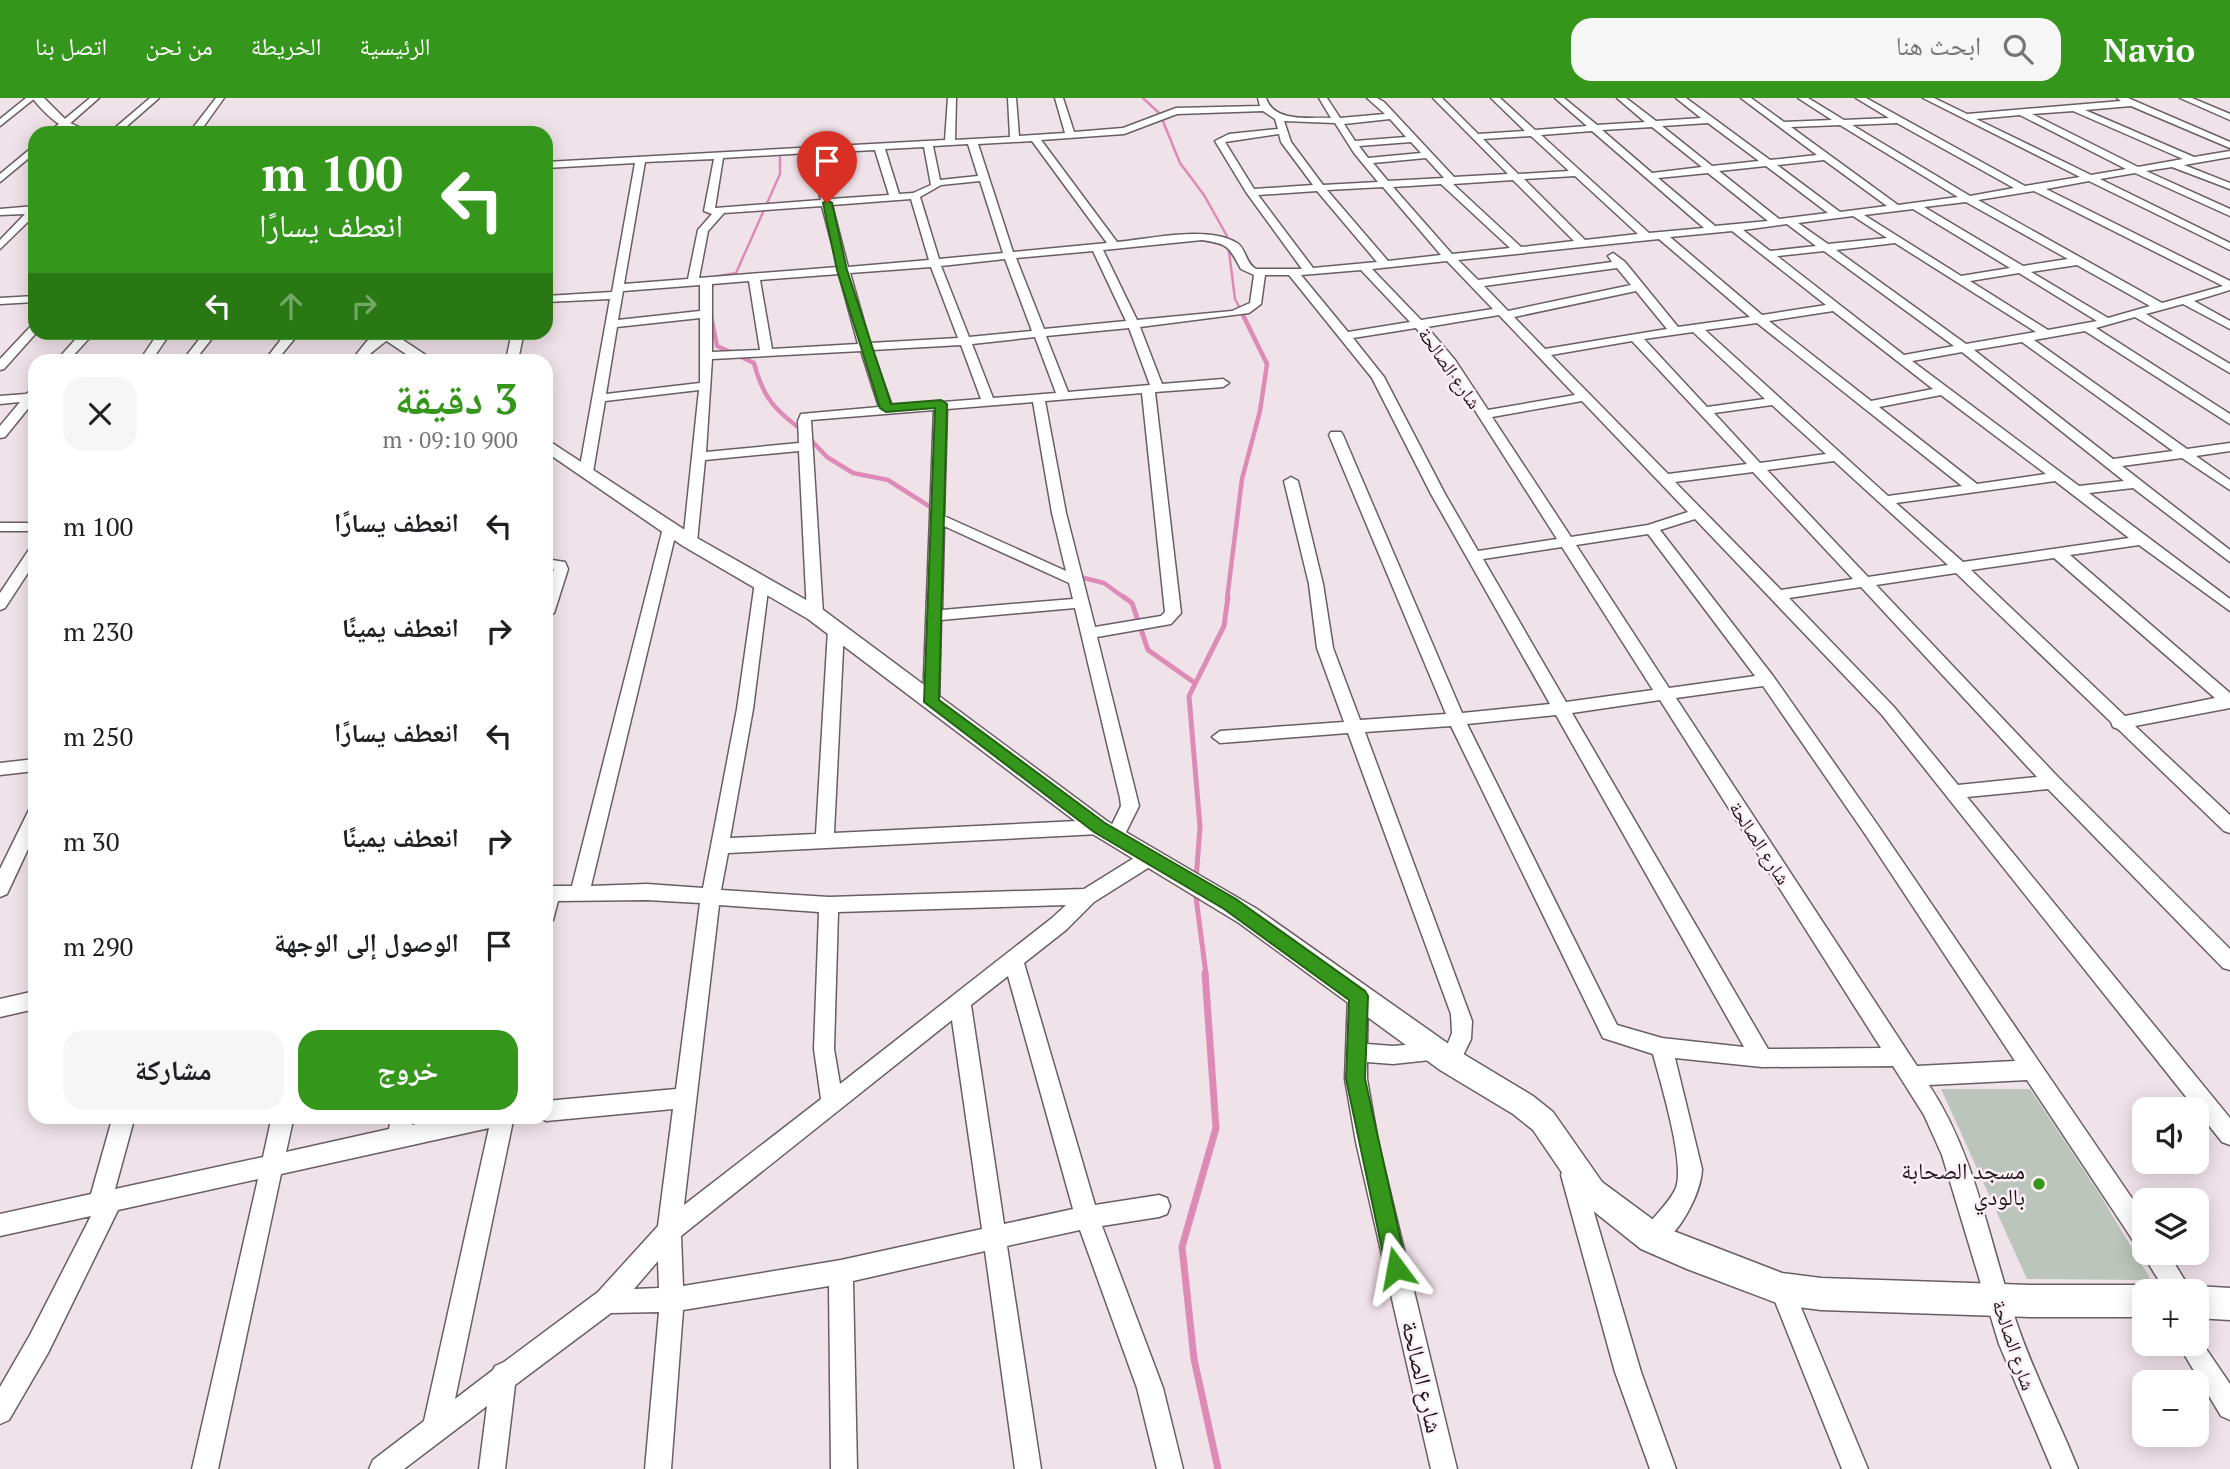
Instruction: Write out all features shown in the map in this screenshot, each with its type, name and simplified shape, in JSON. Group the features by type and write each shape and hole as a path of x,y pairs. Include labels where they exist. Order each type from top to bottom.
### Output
{"street":[{"path":"0,123 31,98"},
{"path":"38,98 69,126"},
{"path":"62,126 95,98"},
{"path":"122,126 155,98"},
{"path":"199,126 220,98"},
{"path":"950,142 953,98"},
{"path":"1012,98 1015,139"},
{"path":"1059,98 1071,136"},
{"path":"1323,98 1365,161 1448,256 1888,711 2230,1135"},
{"path":"1371,98 1381,104 1448,181 1517,249"},
{"path":"1438,98 1582,243"},
{"path":"1495,98 1646,236"},
{"path":"1559,98 1712,229"},
{"path":"1621,98 1776,222"},
{"path":"1681,98 1836,214"},
{"path":"1745,98 1896,208"},
{"path":"1802,98 1968,199 2161,307"},
{"path":"1860,98 2024,190"},
{"path":"1927,98 2230,247"},
{"path":"2121,98 2230,145"},
{"path":"2184,98 2230,117"},
{"path":"553,165 1071,136 1131,130 1176,111 1263,103 1279,118 1286,142 1320,188 1384,263"},
{"path":"1966,117 2022,108 2035,111 2075,103 2094,106 2132,103"},
{"path":"2075,103 2195,162"},
{"path":"2022,108 2138,171 2230,213"},
{"path":"1279,118 1336,121 1392,116"},
{"path":"1475,136 1710,120"},
{"path":"1782,125 1897,120"},
{"path":"1282,131 1221,139 1251,192 1310,272"},
{"path":"1035,138 1113,244"},
{"path":"1352,144 1413,139"},
{"path":"972,141 1009,255 1063,395"},
{"path":"719,156 708,209 720,211 915,196 933,188 936,183 928,143"},
{"path":"878,146 895,198"},
{"path":"812,151 842,270 886,408"},
{"path":"0,179 28,154"},
{"path":"1365,161 1428,155"},
{"path":"1649,176 1827,157"},
{"path":"553,298 699,281 935,263 1113,244 1213,238 1236,247 1245,267 1260,273 1310,272 1733,228 1968,199 2227,157"},
{"path":"586,472 601,398 610,324 640,160"},
{"path":"0,162 28,162"},
{"path":"2176,164 2230,186"},
{"path":"1251,192 1577,173"},
{"path":"936,183 983,178"},
{"path":"2171,186 2213,179"},
{"path":"2036,188 2230,286"},
{"path":"915,196 935,263 988,400"},
{"path":"1915,205 2107,323"},
{"path":"0,212 28,210"},
{"path":"690,542 706,386 706,314 699,281 703,230 720,211"},
{"path":"1853,212 2048,335"},
{"path":"0,246 28,217"},
{"path":"1789,220 1965,349 2230,557"},
{"path":"1733,228 1943,391 2230,606"},
{"path":"1661,234 1761,320 1974,488"},
{"path":"1768,254 1896,240"},
{"path":"1598,242 1640,287 1675,331"},
{"path":"1089,633 1166,620 1172,612 1152,388 1133,324 1096,246"},
{"path":"1961,279 2079,261"},
{"path":"1476,284 1620,264"},
{"name":"شارع الصالحة","path":"1363,266 1451,363 1899,1057 1946,1135 1974,1215 1997,1300 2027,1387 2065,1469"},
{"path":"707,356 964,341 1245,311 1255,303 1260,273"},
{"path":"1293,273 1378,377 1426,472 1560,710 1762,1058"},
{"path":"1552,274 1562,282"},
{"path":"754,276 766,353"},
{"path":"1902,359 2107,323 2230,286"},
{"path":"1346,336 1505,313 1576,295 1640,287"},
{"path":"0,300 28,297"},
{"path":"2185,300 2230,326"},
{"path":"1541,353 1634,336 1761,320 1834,307"},
{"path":"610,324 706,314"},
{"path":"2138,314 2230,369"},
{"path":"2087,327 2230,420"},
{"path":"1697,329 1960,568 2119,723 2230,826"},
{"path":"0,366 28,336"},
{"path":"1634,336 2052,782 2230,962"},
{"path":"2026,339 2230,486"},
{"path":"69,354 82,340"},
{"path":"194,354 205,340"},
{"path":"276,354 287,340"},
{"path":"363,354 376,340"},
{"path":"393,340 415,354"},
{"path":"815,614 804,421 806,417 886,408 1223,383"},
{"path":"601,398 706,386"},
{"path":"1870,405 1943,391"},
{"path":"0,400 28,396"},
{"path":"720,846 825,840 1107,832 1130,806 1059,513 1038,397"},
{"path":"1483,415 1583,397"},
{"path":"0,434 28,400"},
{"path":"1704,411 1775,401"},
{"path":"931,702 941,404"},
{"path":"1336,435 1457,720 1610,1032 1662,1047 1762,1058 1899,1057"},
{"path":"699,457 806,446"},
{"path":"2113,463 2230,447"},
{"path":"553,450 690,542 815,614 1107,832 1212,893 1444,1056 1523,1105 1543,1121 1592,1192 1652,1238 1686,1254 1782,1289 1821,1294 1997,1300 2132,1301"},
{"path":"1663,479 1838,457"},
{"path":"1886,500 2057,477"},
{"path":"1291,481 1316,584 1325,648 1464,1028 1462,1041 1444,1056 1355,1052"},
{"path":"2076,491 2137,483"},
{"path":"1474,556 1652,529 1697,514"},
{"path":"936,517 1076,581"},
{"path":"0,527 28,527"},
{"path":"580,892 670,528"},
{"path":"1652,529 1767,680 1956,952 2132,1219"},
{"path":"1778,595 2142,540"},
{"path":"2059,554 2230,701"},
{"path":"0,605 28,562"},
{"path":"553,564 561,565 561,569 553,592"},
{"path":"658,1469 672,1300 668,1231 710,895 745,709 762,582"},
{"path":"935,616 1081,603"},
{"path":"825,840 836,629"},
{"path":"1220,737 1354,729 1560,710 1767,680"},
{"path":"2119,723 2230,701"},
{"path":"0,769 28,766"},
{"path":"1951,792 2052,782"},
{"path":"0,889 28,830"},
{"path":"382,1469 504,1375 607,1301 668,1231 1059,924 1087,897 1149,858"},
{"path":"553,893 710,895 829,905 1087,897"},
{"path":"829,905 824,1049 832,1103"},
{"path":"1013,960 1087,1217 1150,1388 1170,1469"},
{"name":"شارع الصالحة","path":"1358,996 1356,1079 1367,1142 1444,1469"},
{"path":"960,1001 1028,1469"},
{"path":"0,1008 28,1002"},
{"path":"1652,1238 1681,1202 1691,1181 1691,1169 1662,1047"},
{"path":"1911,1076 2033,1070"},
{"path":"553,1110 685,1098"},
{"path":"0,1411 39,1344 105,1203 122,1124"},
{"path":"205,1469 281,1124"},
{"path":"0,1225 273,1167 400,1128 433,1124"},
{"path":"436,1427 501,1124"},
{"path":"1565,1150 1628,1372 1663,1469"},
{"path":"607,1301 672,1300 841,1272 1087,1217 1159,1206"},
{"path":"841,1272 844,1469"},
{"path":"1782,1289 1855,1469"},
{"path":"2209,1303 2230,1304"},
{"path":"2198,1356 2230,1407"},
{"path":"492,1469 504,1375"}],"building":[{"name":"مسجد الصحابة بالودي","path":"1941,1089 2030,1089 2132,1248 2132,1265 2142,1265 2150,1279 2027,1279"}],"waterway":[{"path":"1143,98 1160,114 1180,163 1204,195 1227,236 1235,299 1243,314"},
{"path":"711,293 714,277 736,273 780,174 780,149"},
{"path":"1227,599 1242,479 1260,411 1267,364 1242,313"},
{"path":"711,316 717,346 754,363 771,402 803,431"},
{"path":"809,438 827,457 853,473 888,480 935,510"},
{"path":"1076,576 1104,583 1126,599"},
{"path":"1124,597 1132,603 1148,650 1195,683"},
{"path":"1196,880 1200,827 1189,696 1224,626 1228,597"},
{"path":"1195,890 1206,974"},
{"path":"1205,973 1216,1128 1182,1247 1194,1359 1218,1469"}],"place":[{"name":"مسجد الصحابة بالودي","path":"2039,1184"}],"route":[{"path":"827,203 842,270 886,408 941,404 931,702 1099,827 1230,904 1358,996 1356,1079 1367,1142 1396,1268"}]}
